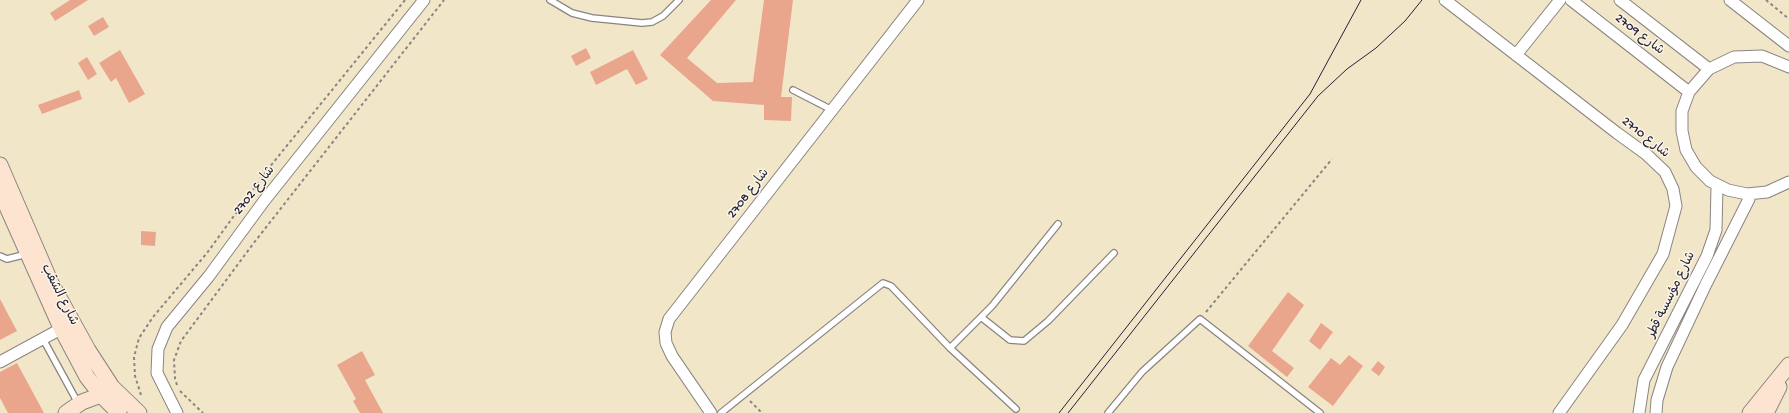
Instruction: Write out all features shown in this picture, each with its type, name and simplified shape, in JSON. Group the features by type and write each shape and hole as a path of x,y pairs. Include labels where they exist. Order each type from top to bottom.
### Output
{"street":[{"name":"شارع 2702","path":"177,413 157,373 158,349 167,327 209,276 264,201 424,0"},
{"name":"شارع 2708","path":"711,413 672,356 666,343 664,332 669,319 918,0"},
{"name":"شارع 2710","path":"1445,0 1646,154 1665,172 1673,189 1676,206 1663,254 1640,295 1608,345 1559,413"},
{"path":"1516,55 1560,0"},
{"name":"شارع 2709","path":"1571,0 1689,92"},
{"name":"شارع 2709","path":"1620,0 1709,69"},
{"path":"1730,0 1789,46"},
{"path":"1789,67 1762,56 1734,57 1709,69 1689,92 1682,111 1682,131 1685,144 1696,167 1710,181 1728,190 1748,194 1767,192 1789,182"},
{"name":"شارع الشقب","path":"0,164 51,283 87,377 101,395 119,413"},
{"name":"شارع مؤسسة قطر","path":"1639,413 1644,380 1707,256 1716,230 1717,187"},
{"name":"شارع الشقب","path":"0,192 27,254 67,325 88,350 112,387 139,413"},
{"name":"شارع مؤسسة قطر","path":"1656,413 1657,400 1667,367 1706,284 1749,199"},
{"path":"0,362 67,325"},
{"path":"1756,411 1789,367"},
{"path":"80,403 87,377"},
{"path":"66,413 80,403 101,395"}],"lane":[{"path":"550,0 572,13 592,18 642,23 652,22 663,16 679,0"},
{"path":"793,90 832,110"},
{"path":"950,348 981,317 1058,224"},
{"path":"981,317 1010,340 1024,341 1048,321 1114,253"},
{"path":"0,256 7,259 27,254"},
{"path":"721,413 882,283 891,286 950,348 1016,409"},
{"path":"1108,413 1142,372 1200,319 1320,413"},
{"path":"43,339 80,403"}],"path":[{"path":"202,413 180,391 175,378 174,360 181,341 253,244 444,0"},
{"path":"1766,0 1789,19"},
{"path":"1200,319 1332,159"},
{"path":"744,395 762,413"}],"building":[{"path":"70,0 88,0 55,21 50,13"},
{"path":"711,0 736,0 687,58 717,83 753,82 764,0 793,0 781,97 792,97 791,121 764,120 764,105 713,101 660,55"},
{"path":"103,17 109,27 94,36 88,26"},
{"path":"586,48 591,58 576,66 571,56"},
{"path":"120,50 145,94 129,103 116,78 111,82 99,63"},
{"path":"633,50 648,79 636,85 627,69 596,85 590,72"},
{"path":"87,57 97,74 88,80 78,63"},
{"path":"79,90 82,99 42,114 38,105"},
{"path":"141,231 156,232 155,246 141,245"},
{"path":"1288,292 1304,305 1272,351 1294,368 1287,377 1248,346"},
{"path":"0,299 17,331 0,340"},
{"path":"1321,323 1333,332 1320,350 1309,341"},
{"path":"362,351 375,375 365,380 383,413 360,413 353,401 356,399 337,365"},
{"path":"1349,355 1363,366 1333,406 1308,387 1331,358 1340,365"},
{"path":"1378,361 1385,367 1379,376 1371,370"},
{"path":"17,363 44,413 8,413 0,398 0,372"}],"tram line":[{"path":"1059,413 1310,94 1361,0"},
{"path":"1068,413 1318,96 1347,69 1376,48 1405,21 1422,0"}]}
